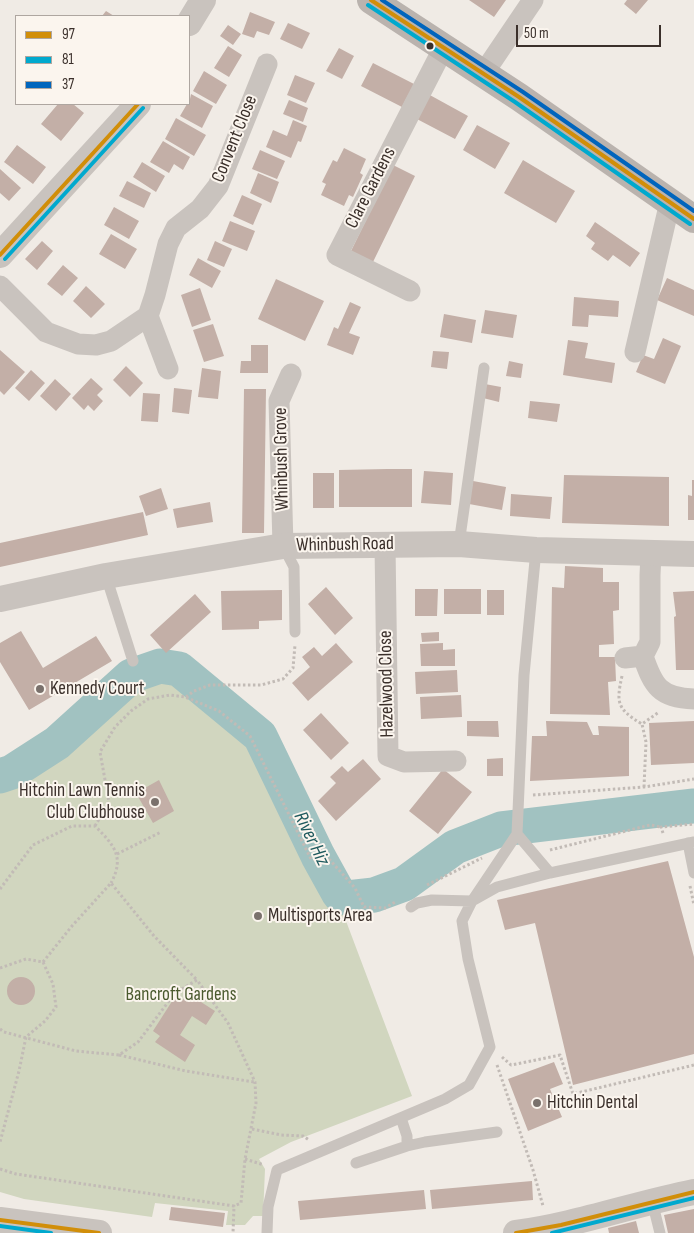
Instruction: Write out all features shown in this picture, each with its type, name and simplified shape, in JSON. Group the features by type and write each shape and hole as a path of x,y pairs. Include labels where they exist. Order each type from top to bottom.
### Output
{"main road":[{"path":"371,0 444,47 694,219"}],"street":[{"path":"190,21 203,0"},
{"path":"483,74 533,0"},
{"name":"Clare Gardens","path":"410,291 336,255 444,47"},
{"name":"Convent Close","path":"148,316 168,244 176,228 200,209 218,186 267,64"},
{"path":"0,255 137,105"},
{"path":"635,352 670,202"},
{"path":"0,286 46,332 78,344 96,345 111,342 148,316 168,369"},
{"name":"Whinbush Grove","path":"283,546 279,400 291,374"},
{"name":"Whinbush Road","path":"0,599 106,576 283,546 459,544 536,550 694,554"},
{"name":"Hazelwood Close","path":"385,545 388,756 404,762 456,762"},
{"path":"651,554 650,642 634,657 661,691 678,698 694,699"},
{"path":"516,1233 583,1225 652,1200 694,1192"},
{"path":"0,1220 43,1230 98,1233"}],"lane":[{"path":"459,544 484,368"},
{"path":"283,546 294,567 295,632"},
{"path":"267,1233 268,1207 277,1170 445,1099 469,1085 490,1047 462,921 472,901 517,834 524,675 536,550"},
{"path":"106,576 133,661"},
{"path":"517,834 550,873"},
{"path":"411,907 418,903 432,900 472,901 497,887 550,873 691,842 694,873"},
{"path":"401,1118 408,1146"},
{"path":"356,1163 425,1142 497,1132"},
{"path":"652,1200 660,1233"}],"path":[{"path":"185,697 194,691 210,686 261,685 283,679 293,668 295,632"},
{"path":"634,657 618,696 626,714 642,724 646,742 644,787"},
{"path":"642,724 658,713 670,694"},
{"path":"95,826 109,802 100,752 111,733 130,711 148,699 170,695 185,697 219,712 250,736 311,859 330,860 355,888 364,907 385,908 402,899"},
{"path":"519,797 644,787 694,779"},
{"path":"533,854 650,824 661,826"},
{"path":"0,889 33,845 72,826 95,826 106,836 117,854 118,870 111,883 72,926 43,962"},
{"path":"117,854 162,832"},
{"path":"419,890 487,855 501,859"},
{"path":"0,1169 16,1174 234,1206 241,1203 245,1159 256,1103 254,1082 228,1023 197,980 154,936 111,883"},
{"path":"0,968 26,959 43,962"},
{"path":"0,1142 26,1037 45,1021 56,1007 53,984 43,962"},
{"path":"119,1055 138,1042 175,992 197,980"},
{"path":"0,1029 4,1032 76,1051 119,1055 186,1071 254,1082"},
{"path":"490,1047 511,1065 560,1055 573,1094 694,1065"},
{"path":"490,1047 536,1178 542,1201 545,1229"},
{"path":"252,1129 281,1135 303,1136 324,1151"},
{"path":"233,1233 234,1206"}],"green space":[{"name":"Bancroft Gardens","path":"173,675 200,706 226,722 246,739 291,827 343,913 412,1096 291,1142 259,1159 265,1169 263,1216 253,1216 245,1225 226,1225 228,1211 155,1203 152,1217 24,1199 0,1192 0,785 21,779 64,750 130,682"}],"building":[{"path":"469,0 506,0 494,17"},
{"path":"627,0 648,0 636,14 624,4"},
{"path":"106,11 112,15 103,15"},
{"path":"250,12 275,22 269,35 257,31 254,38 242,34"},
{"path":"288,23 310,33 302,49 280,39"},
{"path":"228,25 241,34 233,45 220,36"},
{"path":"228,46 242,55 229,77 214,68"},
{"path":"339,48 354,56 342,79 326,71"},
{"path":"373,63 414,84 402,107 361,86"},
{"path":"204,71 227,85 216,104 193,91"},
{"path":"295,75 315,83 306,103 287,95"},
{"path":"191,94 213,106 202,128 180,116 186,105 190,105"},
{"path":"428,94 468,116 455,139 415,118"},
{"path":"289,100 308,108 303,122 283,114"},
{"path":"57,105 74,105 84,113 61,141 41,124"},
{"path":"176,118 206,135 194,156 165,139"},
{"path":"293,120 307,126 301,142 298,141 291,158 266,147 273,130 287,136"},
{"path":"477,125 510,143 495,169 463,150"},
{"path":"163,141 190,157 183,170 174,164 169,173 150,162"},
{"path":"17,145 46,167 33,184 4,162"},
{"path":"344,148 366,159 360,173 363,175 353,197 349,195 344,206 321,195 326,184 322,182 333,160 337,162"},
{"path":"260,150 285,161 277,179 252,169"},
{"path":"523,160 575,191 556,223 504,193"},
{"path":"142,162 165,176 156,192 133,177"},
{"path":"393,165 415,176 372,264 350,253"},
{"path":"0,169 21,188 9,201 0,193"},
{"path":"258,173 279,182 271,203 250,193"},
{"path":"127,181 151,193 144,208 119,196"},
{"path":"242,195 262,204 253,225 233,216"},
{"path":"114,207 139,221 129,239 104,225"},
{"path":"230,221 255,231 247,251 222,241"},
{"path":"595,222 640,253 630,267 613,255 608,261 591,249 595,243 586,236"},
{"path":"111,234 137,249 125,269 99,254"},
{"path":"42,241 53,251 37,270 25,259"},
{"path":"215,241 232,249 224,267 207,260"},
{"path":"198,258 221,271 212,288 189,275"},
{"path":"63,265 78,278 62,296 47,284"},
{"path":"667,278 694,290 694,316 657,300"},
{"path":"276,279 324,301 305,341 258,319"},
{"path":"86,286 105,304 91,318 73,301"},
{"path":"200,288 211,320 192,327 181,295"},
{"path":"574,297 619,301 618,317 589,315 588,327 572,326"},
{"path":"350,302 361,307 349,333 360,337 353,355 327,345 334,327 338,329"},
{"path":"485,310 517,315 513,338 481,333"},
{"path":"444,314 476,320 472,343 440,337"},
{"path":"213,324 224,356 204,362 193,330"},
{"path":"663,338 681,346 665,384 636,372 643,355 654,359"},
{"path":"568,340 588,343 585,358 615,363 612,383 563,375"},
{"path":"251,345 268,345 268,373 240,373 241,361 251,361"},
{"path":"0,350 25,372 4,395 0,391"},
{"path":"433,351 449,352 447,369 431,367"},
{"path":"509,361 523,364 521,378 506,376"},
{"path":"126,366 143,383 130,397 113,380"},
{"path":"202,368 221,371 218,399 198,397"},
{"path":"31,370 45,383 29,401 15,388"},
{"path":"91,378 103,389 97,395 103,401 94,411 88,405 84,410 72,398"},
{"path":"55,379 71,394 56,411 40,396"},
{"path":"485,384 501,387 499,402 483,398"},
{"path":"174,388 192,390 189,414 172,412"},
{"path":"244,389 266,389 264,533 242,533"},
{"path":"143,393 160,394 158,422 141,421"},
{"path":"530,401 560,404 557,422 528,418"},
{"path":"412,469 412,507 339,507 339,470"},
{"path":"424,471 453,473 451,505 421,503"},
{"path":"313,473 334,473 334,508 313,508"},
{"path":"564,475 669,477 669,526 562,523"},
{"path":"692,480 694,480 694,520 688,520 688,495 692,496"},
{"path":"473,481 506,487 502,510 469,504"},
{"path":"161,488 168,509 146,516 139,496"},
{"path":"511,494 552,497 550,519 510,516"},
{"path":"210,502 213,522 177,528 173,509"},
{"path":"143,512 148,535 0,567 0,543"},
{"path":"565,566 603,568 603,582 619,582 619,610 613,611 614,644 599,645 599,657 615,657 616,681 608,682 610,715 550,714 552,587 564,588"},
{"path":"326,587 353,618 335,635 308,604"},
{"path":"415,589 438,589 437,616 415,616"},
{"path":"444,589 481,589 481,614 444,614"},
{"path":"282,590 282,620 259,621 259,629 222,630 221,591"},
{"path":"487,590 504,590 504,615 487,615"},
{"path":"694,591 694,670 676,670 674,617 676,616 673,592"},
{"path":"195,594 211,612 166,653 150,635"},
{"name":"Kennedy Court","path":"21,631 43,668 96,636 112,661 29,710 0,662 0,643"},
{"path":"439,632 439,641 422,642 421,633"},
{"path":"336,643 353,662 308,701 292,683 310,667 302,657 314,647 322,656"},
{"path":"443,643 443,650 455,649 455,666 421,666 420,644"},
{"path":"457,670 458,692 416,694 415,672"},
{"path":"461,695 462,717 421,719 420,697"},
{"path":"321,713 349,743 331,760 303,730"},
{"path":"467,721 498,721 499,737 467,736"},
{"path":"546,721 587,722 593,735 599,735 598,726 629,727 629,776 530,781 532,736 547,736"},
{"path":"694,721 694,763 651,765 649,723"},
{"path":"503,758 503,776 487,776 487,759"},
{"path":"363,759 381,779 336,821 318,801 336,783 330,777 342,766 348,772"},
{"path":"443,769 472,792 438,834 409,811"},
{"name":"Hitchin Lawn Tennis Club Clubhouse","path":"159,780 174,811 153,823 136,793"},
{"path":"668,861 694,957 694,1054 573,1085 535,923 505,930 497,900"},
{"path":"21,977 31,981 35,991 31,1001 21,1005 11,1001 7,991 11,981"},
{"path":"187,993 215,1011 206,1025 192,1016 180,1035 195,1045 185,1062 155,1042 160,1036 153,1031 176,995 183,1000"},
{"name":"Hitchin Dental","path":"554,1062 563,1084 550,1089 562,1117 528,1131 508,1079"},
{"path":"532,1181 533,1200 432,1209 430,1190"},
{"path":"424,1190 426,1209 300,1220 298,1201"},
{"path":"171,1207 225,1213 223,1227 169,1220"},
{"path":"694,1209 694,1233 668,1233 664,1215"},
{"path":"636,1221 639,1233 609,1233 608,1228"}],"waterway":[{"name":"River Hiz","path":"0,776 12,772 57,743 131,676 160,666 179,669 260,736 318,856 339,894 347,898 374,895 404,884 455,847 501,829 694,806"}],"transit line":[{"name":"97","path":"371,0 519,97 694,219"},
{"name":"37","path":"382,0 523,92 694,211"},
{"name":"81","path":"368,5 515,102 690,224"},
{"name":"97","path":"0,255 137,105"},
{"name":"81","path":"5,259 143,108"},
{"name":"97","path":"516,1233 561,1225 694,1192"},
{"name":"81","path":"552,1233 694,1198"},
{"name":"97","path":"0,1220 99,1233"},
{"name":"81","path":"0,1226 51,1233"}],"place":[{"name":"Kennedy Court","path":"40,689"},
{"name":"Hitchin Lawn Tennis Club Clubhouse","path":"155,802"},
{"name":"Multisports Area","path":"258,916"},
{"name":"Hitchin Dental","path":"537,1103"}]}
